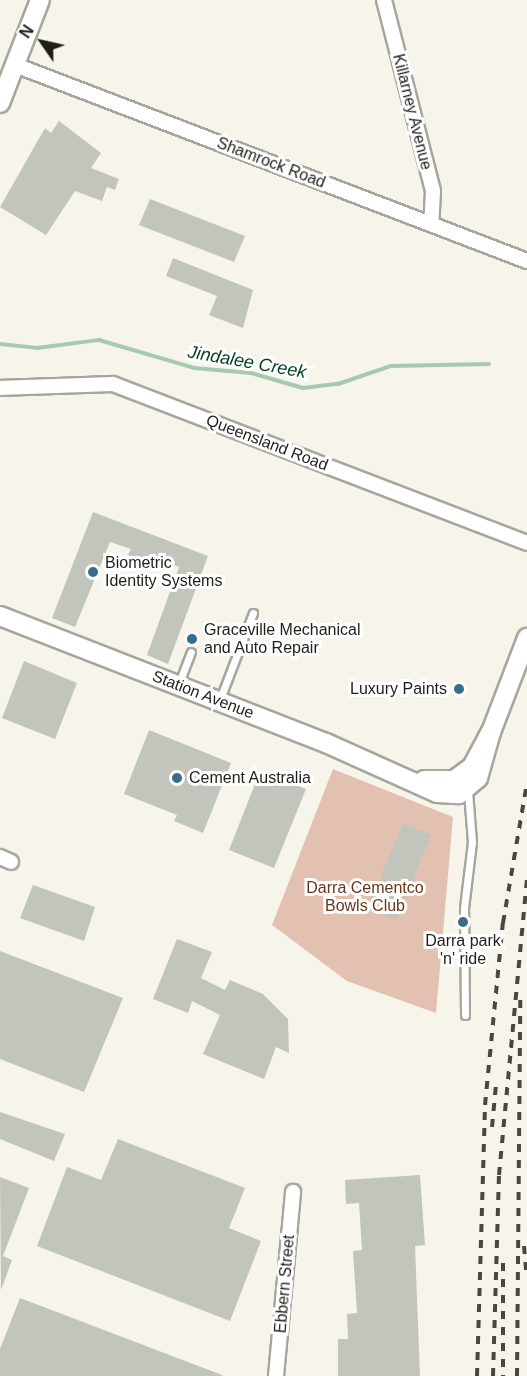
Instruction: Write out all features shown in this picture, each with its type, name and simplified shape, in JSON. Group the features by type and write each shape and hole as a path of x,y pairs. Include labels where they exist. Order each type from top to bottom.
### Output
{"street":[{"path":"0,103 40,0"},
{"name":"Killarney Avenue","path":"384,0 433,191 431,224"},
{"name":"Shamrock Road","path":"15,65 527,261"},
{"name":"Queensland Road","path":"0,388 113,384 527,543"},
{"name":"Station Avenue","path":"0,616 178,685 404,777 437,793 469,781"},
{"path":"469,781 491,732 527,638"},
{"name":"Ebbern Street","path":"276,1376 293,1192"}],"lane":[{"path":"219,702 253,613"},
{"path":"178,685 190,652"},
{"path":"465,1015 464,908 472,842 469,781"}],"green space":[{"name":"Darra Cementco Bowls Club","path":"333,769 453,817 436,1013 347,981 272,925"}],"building":[{"path":"59,121 101,153 91,168 119,179 115,190 107,187 102,201 75,191 46,235 0,207 45,128 51,133"},
{"path":"150,199 245,236 234,262 139,225"},
{"path":"173,258 253,290 243,328 209,315 217,296 166,276"},
{"path":"93,512 208,556 168,664 147,655 179,567 154,558 151,564 128,555 131,549 110,542 75,627 52,618"},
{"path":"24,661 77,683 55,739 2,718"},
{"name":"Cement Australia","path":"149,730 231,763 203,833 174,821 177,815 124,794"},
{"path":"260,771 306,789 274,868 229,850"},
{"path":"403,823 431,835 396,920 368,908"},
{"path":"33,885 95,907 84,941 20,918"},
{"path":"177,939 212,952 201,978 225,990 230,980 263,994 288,1019 289,1053 276,1047 264,1079 203,1054 220,1015 192,1001 188,1013 153,999"},
{"path":"0,951 123,998 84,1092 0,1059"},
{"path":"0,1112 65,1134 54,1161 0,1139"},
{"path":"118,1139 245,1188 229,1228 261,1241 230,1321 37,1246 67,1167 101,1180"},
{"path":"420,1175 425,1245 415,1246 420,1376 338,1376 338,1339 348,1339 347,1314 357,1313 353,1251 362,1250 359,1203 346,1204 345,1180"},
{"path":"0,1177 29,1188 3,1256 12,1260 1,1290"},
{"path":"20,1298 222,1376 0,1376 0,1349"}],"waterway":[{"name":"Jindalee Creek","path":"0,344 37,348 99,340 194,368 251,373 303,388 338,384 391,366 489,364"}],"railway":[{"path":"477,1376 485,1105 503,923 527,783"},
{"path":"493,1376 499,1175 527,879"},
{"path":"517,1376 520,998"},
{"path":"492,1127 496,1085"},
{"path":"524,1246 527,1278"},
{"path":"503,1263 503,1376"}],"place":[{"name":"Biometric Identity Systems","path":"93,572"},
{"name":"Graceville Mechanical and Auto Repair","path":"192,639"},
{"name":"Luxury Paints","path":"459,689"},
{"name":"Cement Australia","path":"177,778"},
{"name":"Darra park 'n' ride","path":"463,922"}]}
